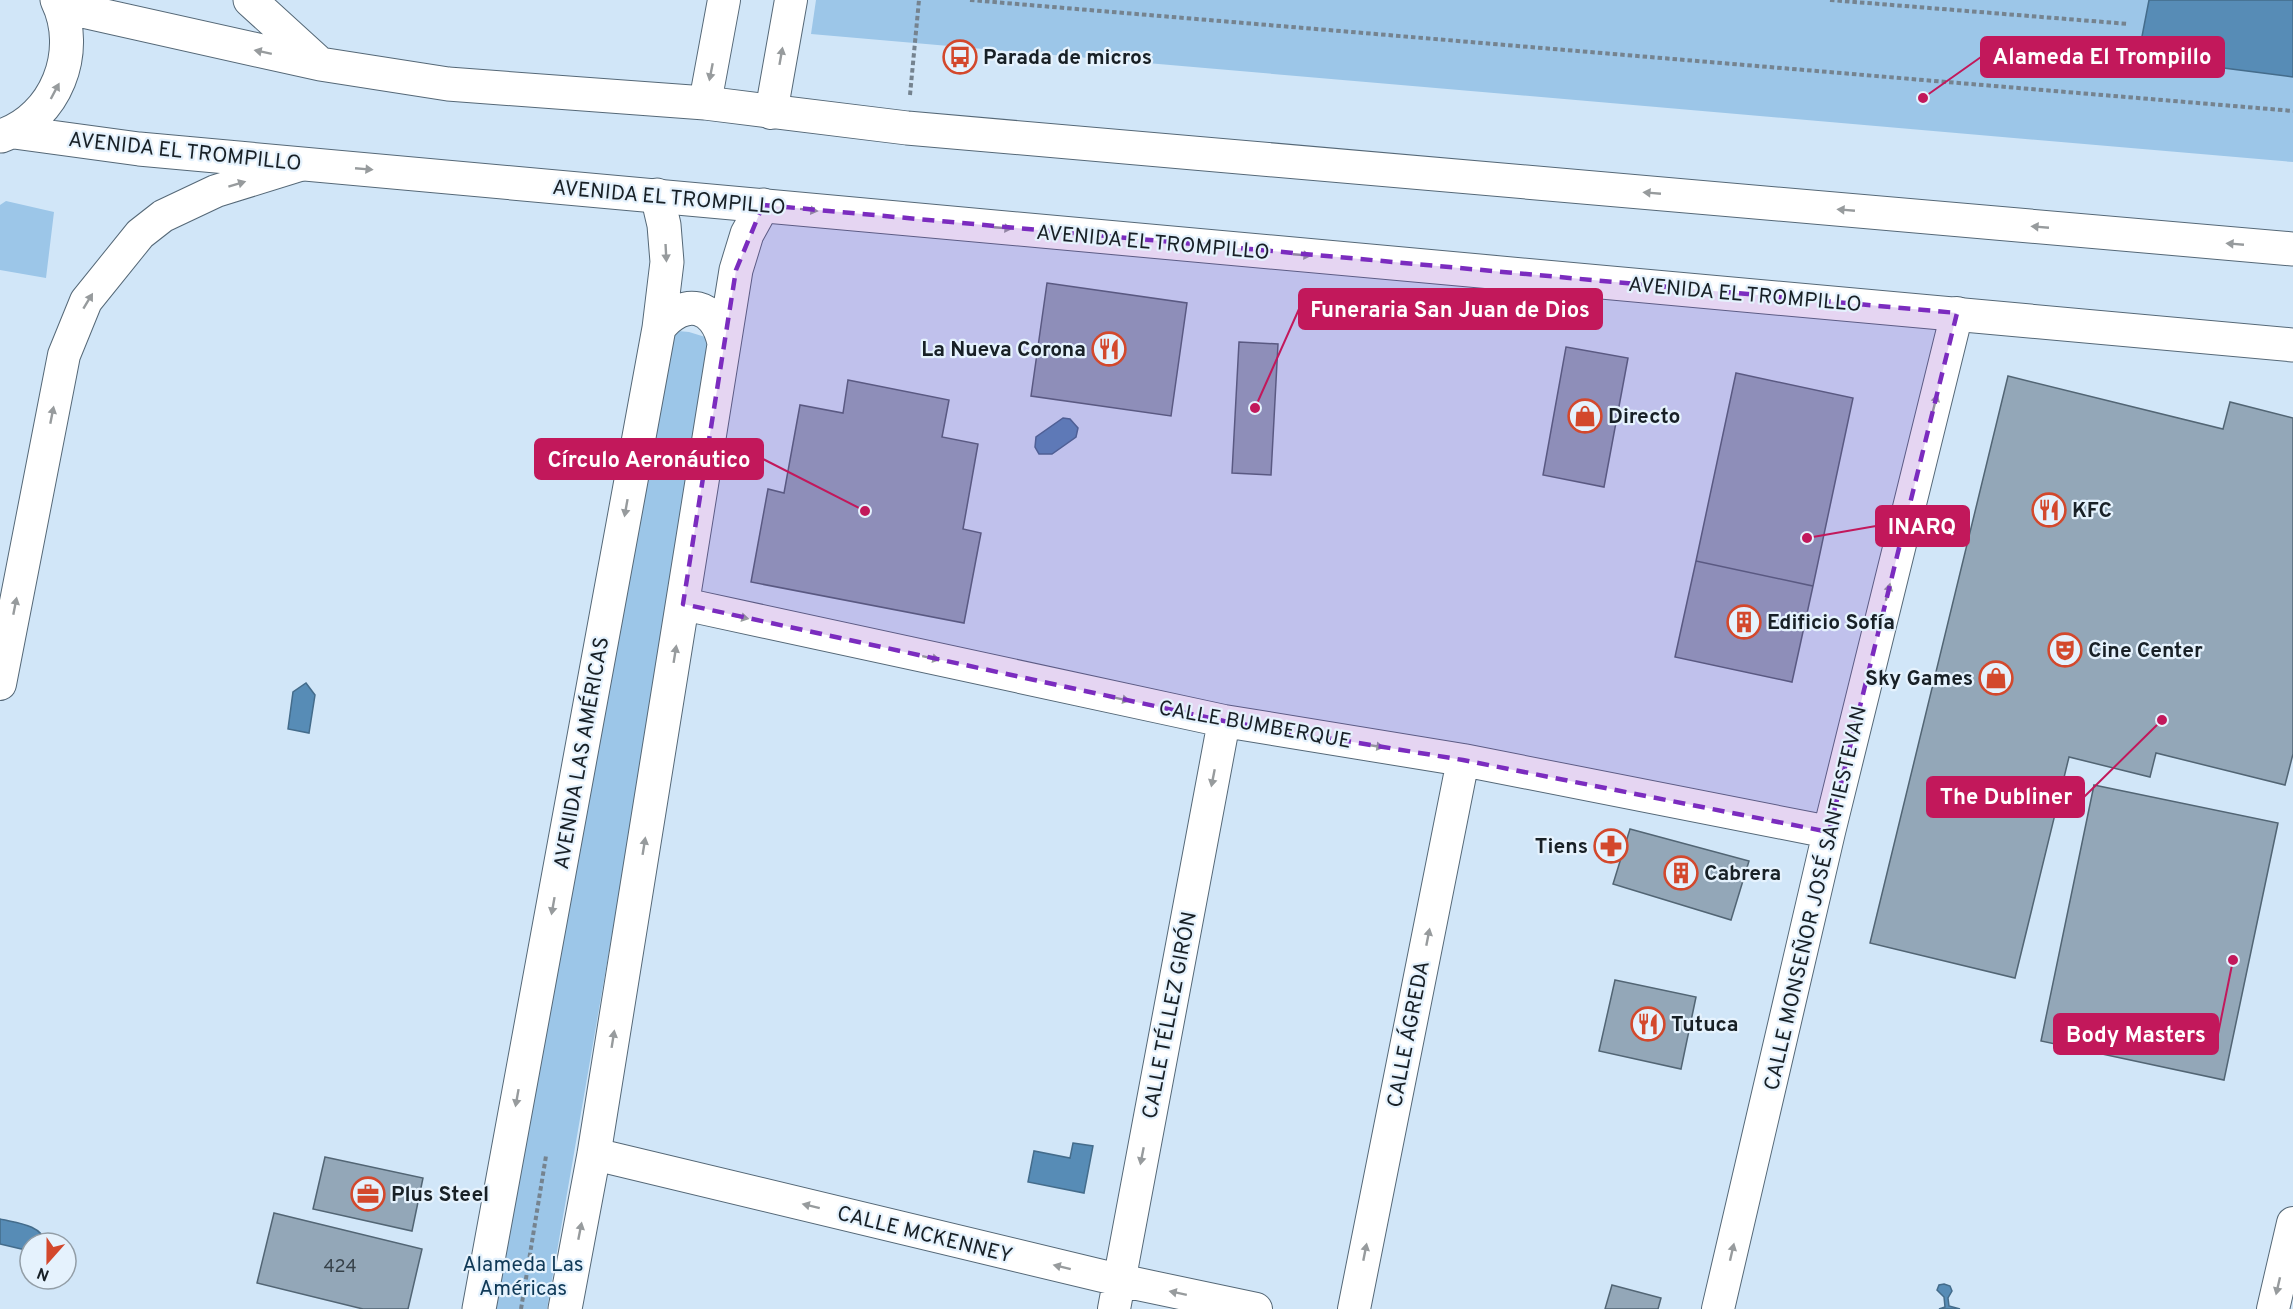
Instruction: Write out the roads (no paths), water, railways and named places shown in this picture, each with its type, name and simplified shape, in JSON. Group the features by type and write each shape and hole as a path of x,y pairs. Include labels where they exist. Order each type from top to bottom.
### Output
{"main road":[{"path":"250,0 320,64"},
{"path":"7,134 34,118 50,99 61,78 67,54 67,30 59,3 320,64 448,84 705,103 907,128 2293,249"},
{"name":"AVENIDA EL TROMPILLO","path":"7,134 139,149 657,195 832,213 2293,345"},
{"name":"AVENIDA LAS AMÉRICAS","path":"479,1309 659,328 667,262 664,225 657,195"},
{"path":"565,1309 594,1154 736,270 747,234 763,205"},
{"path":"659,328 669,315 682,309 698,309 712,316 721,328 724,343"}],"street":[{"path":"705,103 724,0"},
{"path":"771,112 791,0"},
{"path":"0,684 64,355 86,301 140,234 163,216 216,191 306,163"},
{"name":"CALLE MONSEÑOR JOSÉ SANTIESTEVAN","path":"1718,1309 1829,832 1957,313"},
{"name":"CALLE BUMBERQUE","path":"683,604 1224,721 1463,760 1829,832"},
{"name":"CALLE TÉLLEZ GIRÓN","path":"1117,1295 1224,721"},
{"name":"CALLE ÁGREDA","path":"1354,1309 1463,760"},
{"name":"CALLE MCKENNEY","path":"594,1154 1117,1295 1256,1309"},
{"path":"2273,1309 2293,1223"}],"place":[{"name":"Parada de micros","path":"960,57"},
{"name":"Alameda El Trompillo","path":"1923,98"},
{"name":"La Nueva Corona","path":"1109,349"},
{"name":"Funeraria San Juan de Dios","path":"1255,408"},
{"name":"Directo","path":"1585,416"},
{"name":"KFC","path":"2049,510"},
{"name":"Círculo Aeronáutico","path":"865,511"},
{"name":"INARQ","path":"1807,538"},
{"name":"Edificio Sofía","path":"1744,622"},
{"name":"Cine Center","path":"2065,650"},
{"name":"Sky Games","path":"1996,678"},
{"name":"The Dubliner","path":"2162,720"},
{"name":"Tiens","path":"1611,846"},
{"name":"Cabrera","path":"1681,873"},
{"name":"Body Masters","path":"2233,960"},
{"name":"Tutuca","path":"1648,1024"},
{"name":"Plus Steel","path":"368,1194"}],"park label":[{"name":"Alameda Las Américas","path":"523,1276"}]}
